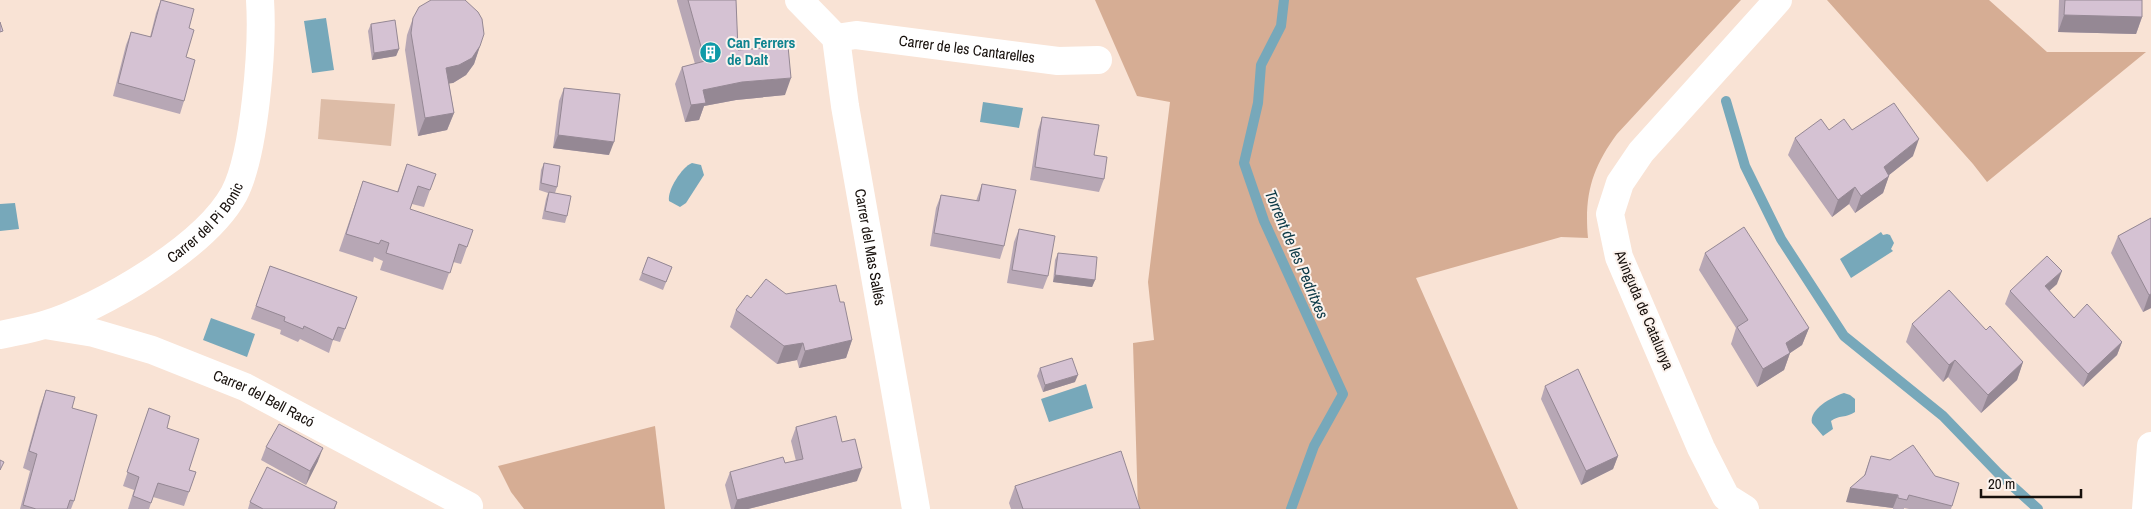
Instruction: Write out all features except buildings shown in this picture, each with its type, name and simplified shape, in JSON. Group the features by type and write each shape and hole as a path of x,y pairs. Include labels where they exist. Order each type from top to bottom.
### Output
{"street":[{"name":"Carrer del Pi Bonic","path":"0,335 45,325 95,303 151,271 201,235 234,194 243,170 255,105 260,0"},
{"path":"799,0 836,38"},
{"name":"Avinguda de Catalunya","path":"1745,509 1726,497 1701,448 1619,257 1610,214 1620,183 1641,152 1778,0"},
{"name":"Carrer de les Cantarelles","path":"836,38 856,35 1058,61 1098,60"},
{"name":"Carrer del Mas Sallés","path":"836,38 845,106 916,509"},
{"name":"Carrer del Bell Racó","path":"45,325 94,333 144,348 245,387 469,506"},
{"path":"2146,509 2151,446"}],"shaded area":[{"path":"1095,0 1741,0 1608,146 1596,171 1589,195 1587,208 1588,238 1561,237 1416,278 1518,509 1138,509 1133,343 1154,340 1148,282 1170,102 1137,96"},
{"path":"1827,0 1989,0 2047,52 2146,52 1987,182"},
{"path":"321,99 395,104 391,146 318,139"},
{"path":"655,426 665,509 524,509 511,492 498,466"}],"water":[{"path":"326,18 334,70 312,73 304,21"},
{"path":"983,102 1023,108 1019,128 980,122"},
{"path":"692,163 701,165 704,175 686,203 680,207 669,201 670,191 680,174"},
{"path":"15,203 19,229 0,231 0,204"},
{"path":"1881,232 1883,235 1890,235 1894,243 1891,249 1893,251 1851,278 1840,259"},
{"path":"211,318 255,334 247,357 203,340"},
{"path":"1086,384 1093,408 1049,422 1041,399"},
{"path":"1844,393 1855,399 1855,412 1831,421 1833,429 1823,436 1812,423 1814,413 1822,404"}],"waterway":[{"name":"Torrent de les Pedritxes","path":"1284,0 1281,26 1261,65 1258,103 1244,163 1264,221 1343,394 1314,446 1291,509"},
{"path":"1726,101 1745,166 1781,239 1844,336 1943,416 1998,473 2038,509"}],"place":[{"name":"Can Ferrers de Dalt","path":"711,52"}]}
